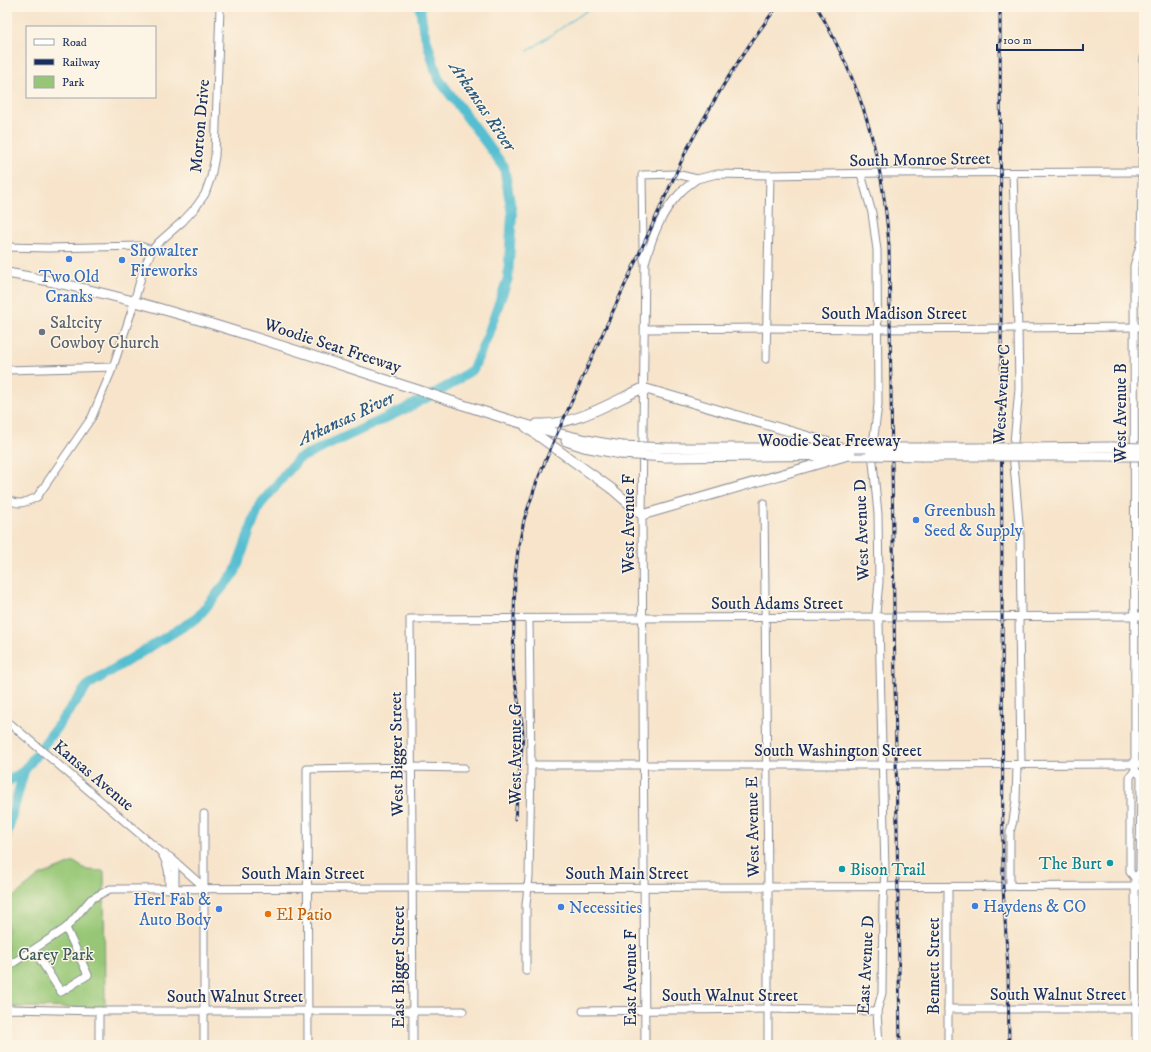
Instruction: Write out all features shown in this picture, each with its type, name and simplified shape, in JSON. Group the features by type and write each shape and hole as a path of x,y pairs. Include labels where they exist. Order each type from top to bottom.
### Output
{"main road":[{"name":"Woodie Seat Freeway","path":"7,272 70,285 250,335 510,419 554,438 584,447 666,452 1112,452 1144,448"},
{"path":"520,423 562,423 586,414 642,388 826,442 842,452"},
{"path":"520,423 612,489 642,515 842,452"},
{"name":"Woodie Seat Freeway","path":"1112,452 1144,456"}],"street":[{"name":"Morton Drive","path":"152,250 196,207 205,194 211,177 215,156 220,7"},
{"name":"West Avenue B","path":"1135,878 1130,872 1130,776 1135,767 1134,266 1141,242 1144,58"},
{"name":"South Monroe Street","path":"697,178 717,174 770,176 1143,172"},
{"name":"West Avenue C","path":"1010,886 1010,832 1016,801 1019,765 1020,617 1020,535 1013,453 1019,389 1013,173"},
{"path":"644,263 642,175 676,174 697,178"},
{"name":"West Avenue D","path":"861,174 872,213 877,250 878,405 873,444 873,462 878,514 879,582 876,613 879,623 885,865 884,887"},
{"path":"766,359 770,176"},
{"name":"West Avenue F","path":"644,888 642,388 645,329 644,263 653,236 666,211 680,193 697,178"},
{"path":"7,247 48,248 140,246 152,250 143,270 113,367 92,417 37,497 25,503 12,502 7,498"},
{"name":"South Madison Street","path":"645,329 1144,327"},
{"path":"7,370 113,367"},
{"name":"West Avenue E","path":"764,503 768,1045"},
{"name":"South Adams Street","path":"410,619 1144,616"},
{"name":"West Bigger Street","path":"410,619 412,888"},
{"name":"West Avenue G","path":"526,971 526,905 528,888 531,765 529,619"},
{"name":"Kansas Avenue","path":"7,721 160,852"},
{"name":"South Washington Street","path":"531,765 1019,765 1135,767 1144,764"},
{"path":"308,1045 307,769 411,767 464,768"},
{"name":"West Avenue B","path":"1135,767 1141,776 1140,872 1135,878 1136,1045"},
{"path":"204,814 204,1045"},
{"path":"160,852 172,859 204,888"},
{"path":"160,852 167,861 172,888"},
{"path":"172,859 175,870 172,888"},
{"name":"South Main Street","path":"66,928 91,899 110,889 1144,886"},
{"name":"East Avenue D","path":"879,1045 877,1011 882,993 884,887"},
{"name":"Bennett Street","path":"948,887 948,1045"},
{"name":"East Bigger Street","path":"412,888 413,1045"},
{"name":"East Avenue F","path":"644,888 644,1045"},
{"path":"7,967 66,928 88,975 61,992 34,950"},
{"name":"South Walnut Street","path":"7,1011 11,1009 99,1011 463,1011"},
{"name":"South Walnut Street","path":"948,1009 1144,1009"},
{"name":"South Walnut Street","path":"583,1010 877,1011"},
{"path":"99,1011 100,1045"}],"green space":[{"name":"Carey Park","path":"74,862 87,870 104,871 105,1008 7,1007 7,902 39,876"}],"waterway":[{"name":"Arkansas River","path":"7,834 24,771 88,685 197,618 235,572 259,506 298,459 407,408 450,385 473,369 487,337 508,278 512,214 504,167 438,78 423,28 420,7"},
{"path":"528,51 592,7"},
{"path":"7,782 24,771"}],"railway":[{"path":"515,819 523,735 513,661 515,576 524,520 537,481 555,438 687,149 729,76 777,7"},
{"path":"817,7 833,36 846,65 868,122 882,182 889,246 900,1045"},
{"path":"1000,7 1003,887 1008,969 1009,1045"}],"place":[{"name":"Two Old Cranks","path":"69,259"},
{"name":"Showalter Fireworks","path":"122,260"},
{"name":"Saltcity Cowboy Church","path":"42,332"},
{"name":"Greenbush Seed & Supply","path":"916,520"},
{"name":"The Burt","path":"1110,863"},
{"name":"Bison Trail","path":"842,869"},
{"name":"Haydens & CO","path":"975,906"},
{"name":"Necessities","path":"561,907"},
{"name":"Herl Fab & Auto Body","path":"219,909"},
{"name":"El Patio","path":"268,914"}]}
